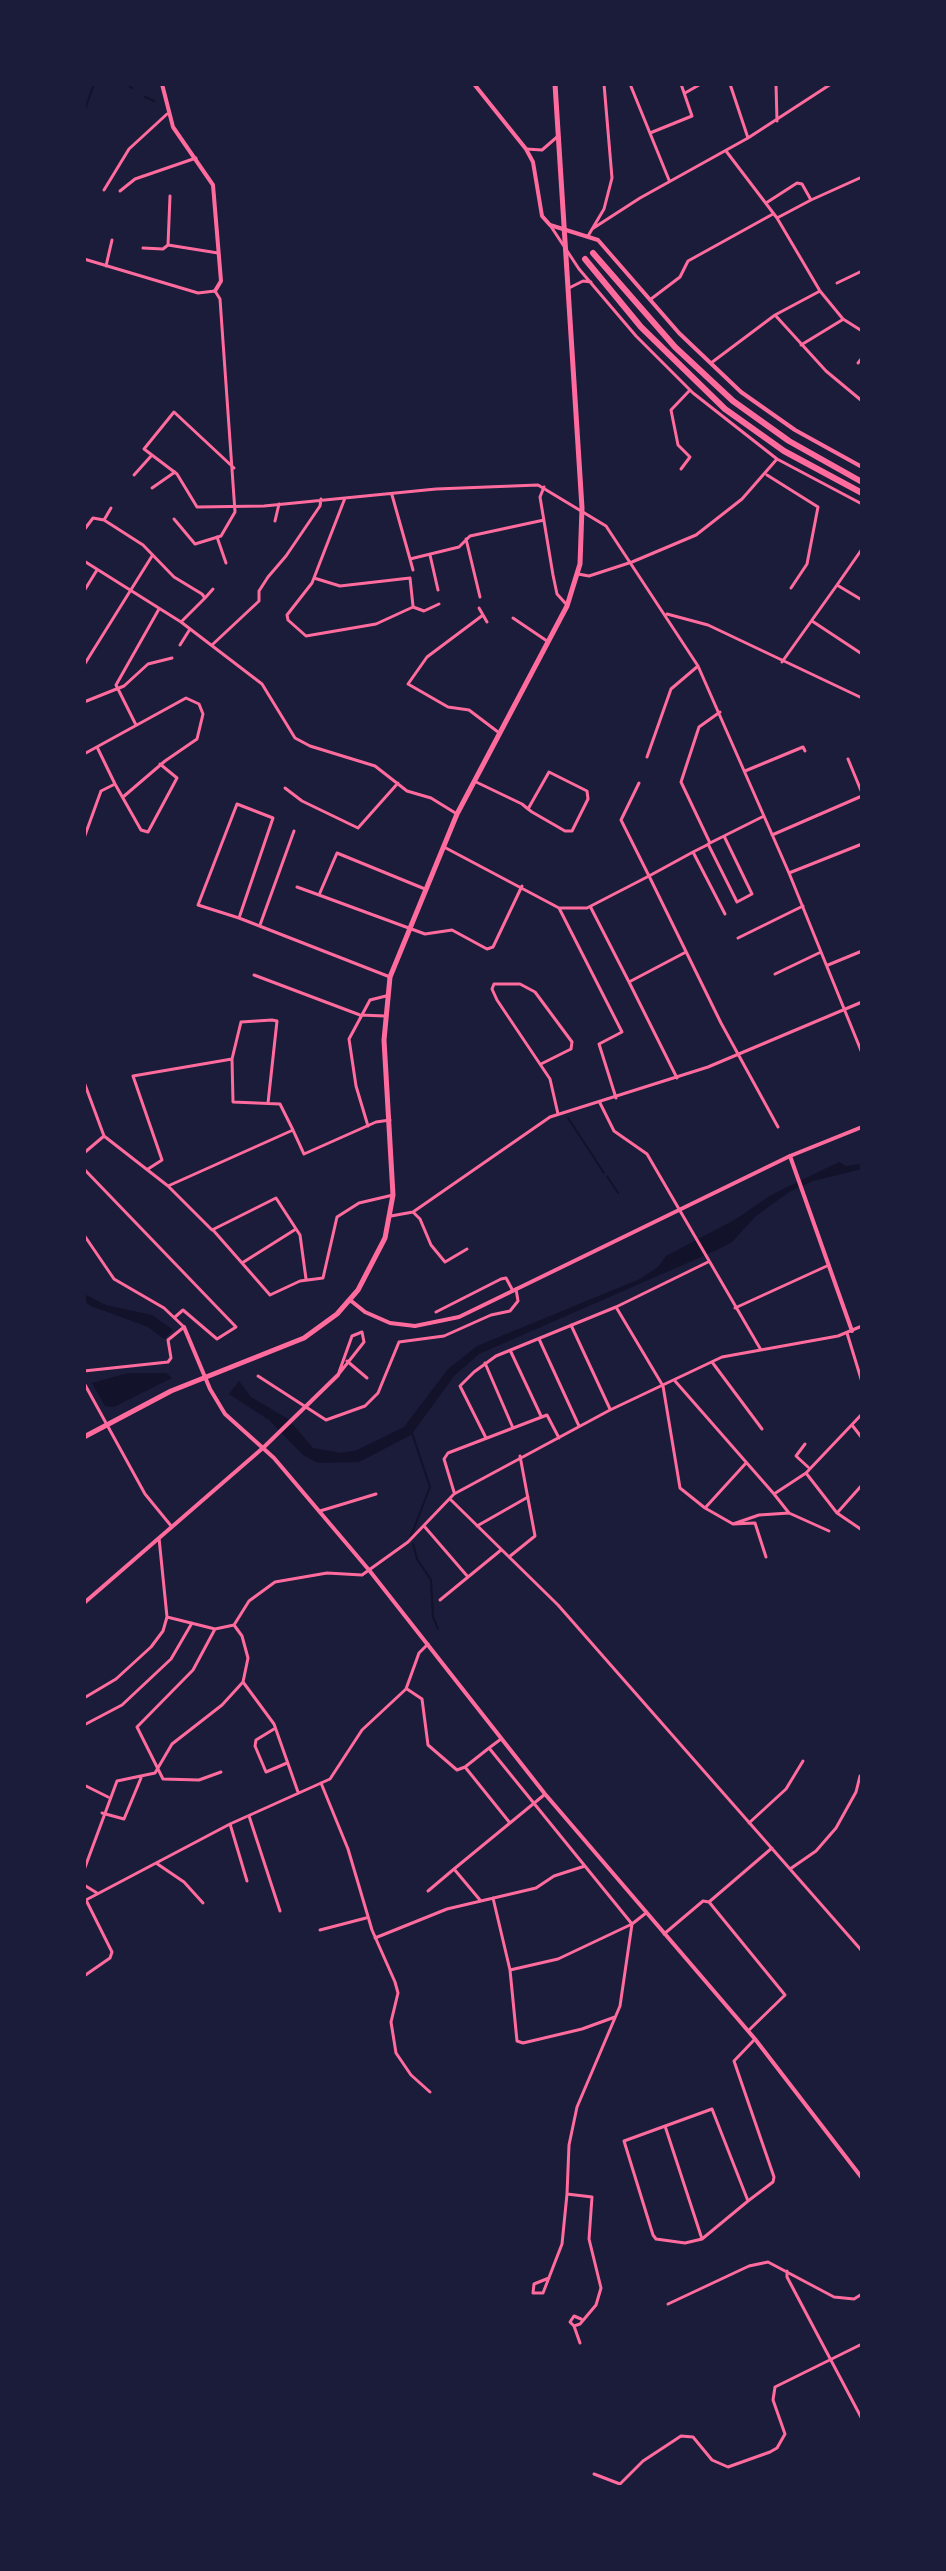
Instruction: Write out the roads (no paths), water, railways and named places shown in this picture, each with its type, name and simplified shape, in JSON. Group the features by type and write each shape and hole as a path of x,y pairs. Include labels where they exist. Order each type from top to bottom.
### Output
{"highway":[{"path":"84,1437 205,1376 304,1338 350,1300 371,1271 391,1216 393,1195 385,1016 390,977 457,814 567,606 578,574 582,508 555,84"},
{"path":"593,253 675,347 733,401 789,441 862,482"},
{"path":"585,259 641,327 725,409 784,451 862,493"}],"street":[{"path":"162,84 167,114 213,185 221,281 215,291"},
{"path":"474,84 533,162 542,216 636,336 690,390 777,459 862,504"},
{"path":"588,236 604,209 612,178 604,84"},
{"path":"630,84 670,181"},
{"path":"650,133 692,116 681,84"},
{"path":"730,84 748,138"},
{"path":"776,84 777,121"},
{"path":"592,229 777,121 831,84"},
{"path":"684,93 699,85"},
{"path":"104,190 129,149 167,114"},
{"path":"526,149 542,150 557,137"},
{"path":"726,151 777,218 820,291 843,319 862,331"},
{"path":"120,191 135,179 196,158"},
{"path":"132,172 135,179"},
{"path":"777,218 862,177"},
{"path":"766,203 797,183 811,200"},
{"path":"168,245 170,196"},
{"path":"649,301 680,277 688,261 773,214"},
{"path":"550,225 588,236 605,247 649,301 710,364 772,416 862,466"},
{"path":"106,266 112,240"},
{"path":"143,248 163,249 168,245 220,254"},
{"path":"84,259 198,293 215,291"},
{"path":"837,283 862,271"},
{"path":"567,290 574,284 591,282"},
{"path":"174,519 195,544 217,537 227,529 236,506 223,308 215,291"},
{"path":"710,364 775,315 820,291"},
{"path":"775,315 801,345 862,401"},
{"path":"801,345 843,319"},
{"path":"858,363 862,358"},
{"path":"681,469 690,457 678,445 671,410 690,390"},
{"path":"234,468 174,412 144,449 175,472 197,507 279,504 436,489 544,487 582,508 606,526 667,614 698,666 803,906 862,1053"},
{"path":"134,475 152,455"},
{"path":"578,574 589,576 632,562 709,528 767,475 777,459"},
{"path":"152,488 175,472"},
{"path":"767,475 818,507 807,564 791,588"},
{"path":"544,487 540,497 557,594 567,606"},
{"path":"392,494 413,570"},
{"path":"345,498 314,578 287,617 302,636 364,627 413,607 424,611 439,604"},
{"path":"212,645 259,601 259,591 320,506 321,499"},
{"path":"275,521 279,504"},
{"path":"104,520 111,508"},
{"path":"84,530 93,518 104,520 205,598"},
{"path":"410,559 459,547 466,539 544,520"},
{"path":"217,537 226,563"},
{"path":"466,539 480,597"},
{"path":"782,662 862,549"},
{"path":"84,665 128,589 153,555"},
{"path":"430,555 438,590"},
{"path":"84,561 181,622 265,687 295,738 310,746 375,766 407,791 431,798 457,814"},
{"path":"84,591 97,570"},
{"path":"314,578 340,586 410,578 413,607"},
{"path":"837,585 862,600"},
{"path":"181,622 213,589"},
{"path":"479,608 487,622"},
{"path":"116,689 159,609"},
{"path":"667,614 708,625 862,698"},
{"path":"483,615 427,657 408,684 448,707 469,710 498,732"},
{"path":"513,618 548,642"},
{"path":"812,621 862,654"},
{"path":"180,645 190,629"},
{"path":"84,702 116,689 148,664 172,658"},
{"path":"647,757 671,689 698,666"},
{"path":"116,689 137,726"},
{"path":"84,754 186,698 195,700 202,707 197,739 160,764 123,797"},
{"path":"720,712 699,727 681,782 737,902 752,894 724,836"},
{"path":"97,747 141,830 148,832 178,776 160,764"},
{"path":"745,771 803,747 805,751"},
{"path":"772,835 862,795 848,759"},
{"path":"474,781 565,831 572,831 588,799 587,791 549,772 528,809"},
{"path":"285,788 302,801 358,828 398,783"},
{"path":"639,783 621,820 778,1127"},
{"path":"84,838 101,791 115,784"},
{"path":"239,918 273,818 237,804 198,905 260,925 390,977"},
{"path":"559,908 590,907 764,816"},
{"path":"260,925 294,831"},
{"path":"789,873 862,844"},
{"path":"444,847 559,908 622,1032 599,1044 616,1098"},
{"path":"693,852 725,914"},
{"path":"319,895 337,853 425,889"},
{"path":"297,887 425,934 452,930 489,949 522,886"},
{"path":"738,938 803,906"},
{"path":"590,907 677,1078"},
{"path":"827,966 862,951"},
{"path":"629,982 686,952"},
{"path":"775,974 821,952"},
{"path":"254,975 360,1015 385,1016"},
{"path":"541,1064 571,1049 572,1042 535,992 520,984 494,984 492,989 497,1000 552,1085 558,1114"},
{"path":"368,1126 356,1086 349,1039 370,1000 386,996"},
{"path":"391,1216 413,1212 558,1114 677,1078 862,1002"},
{"path":"268,1103 277,1021 244,1020 232,1059 233,1102 268,1103 283,1107 304,1154 368,1126 390,1120"},
{"path":"148,1169 162,1160 133,1076 232,1059"},
{"path":"84,1082 104,1136 168,1186 270,1295 306,1279 323,1278 337,1217 359,1203 393,1195"},
{"path":"600,1103 614,1131 647,1154 761,1350"},
{"path":"350,1300 387,1323 415,1326 459,1317 790,1156 862,1127"},
{"path":"168,1186 293,1130"},
{"path":"84,1153 104,1136"},
{"path":"790,1156 829,1265 862,1382"},
{"path":"84,1169 236,1327 217,1339 183,1310 175,1317"},
{"path":"212,1230 276,1198 296,1229 306,1279"},
{"path":"413,1212 420,1219 431,1245 445,1262 467,1249"},
{"path":"242,1263 296,1229"},
{"path":"84,1235 114,1279 175,1317 184,1327 225,1414 264,1447 320,1511 545,1794 755,2039 862,2178"},
{"path":"486,1438 460,1386 485,1363 616,1307 708,1262"},
{"path":"735,1308 829,1265"},
{"path":"258,1376 326,1420 365,1406 389,1373 399,1342 444,1336 491,1315 510,1311 518,1301 506,1278 436,1312"},
{"path":"616,1307 663,1386 675,1476 690,1499 705,1508 733,1524 755,1523 766,1557"},
{"path":"571,1325 610,1410"},
{"path":"167,1617 215,1629 234,1625 249,1601 275,1582 327,1573 357,1576 424,1526 454,1494 610,1410 733,1354 850,1332 862,1326"},
{"path":"84,1371 168,1362 171,1358 168,1340 184,1327"},
{"path":"84,1603 308,1407 338,1375 364,1342 362,1332 352,1336 338,1375"},
{"path":"539,1339 580,1427"},
{"path":"510,1350 541,1417"},
{"path":"347,1361 367,1378"},
{"path":"712,1362 762,1429"},
{"path":"485,1363 513,1428"},
{"path":"675,1381 789,1513 829,1531"},
{"path":"84,1383 145,1494 172,1527"},
{"path":"774,1494 806,1473 862,1414"},
{"path":"454,1494 446,1454 541,1417 552,1417 559,1438"},
{"path":"852,1425 862,1438"},
{"path":"805,1444 796,1456 810,1468"},
{"path":"509,1557 534,1539 520,1456"},
{"path":"705,1508 746,1463"},
{"path":"806,1473 837,1513 862,1530"},
{"path":"837,1513 862,1485"},
{"path":"320,1511 376,1494"},
{"path":"477,1526 528,1497"},
{"path":"450,1499 558,1605 862,1951"},
{"path":"733,1524 759,1515 789,1513"},
{"path":"424,1526 468,1577"},
{"path":"84,1698 110,1683 151,1647 163,1631 167,1617 159,1538"},
{"path":"440,1600 501,1550"},
{"path":"84,1725 122,1705 175,1654 192,1623"},
{"path":"84,1870 108,1797 120,1779 141,1778 160,1769 172,1744 222,1705 243,1682 248,1658 242,1636 234,1625"},
{"path":"215,1629 193,1670 137,1725 163,1779 199,1780 221,1772"},
{"path":"84,1976 110,1958 112,1952 85,1900 230,1824 321,1783 337,1771 368,1723 406,1689 419,1653 428,1644"},
{"path":"243,1682 261,1703 274,1729 298,1793"},
{"path":"406,1689 422,1699 428,1745 457,1770 501,1739"},
{"path":"274,1729 256,1740 255,1746 266,1772 287,1763"},
{"path":"489,1748 632,1924 615,2017 577,2107 569,2145 562,2244 549,2278 542,2295 533,2293 534,2284 549,2278"},
{"path":"749,1823 786,1789 803,1761"},
{"path":"465,1767 510,1823"},
{"path":"790,1869 816,1851 836,1828 856,1792 860,1776"},
{"path":"102,1813 124,1819 141,1778"},
{"path":"321,1783 348,1849 375,1938 398,1993 391,2022 396,2053 411,2075 430,2092"},
{"path":"84,1785 108,1797"},
{"path":"428,1891 545,1794"},
{"path":"249,1816 280,1911"},
{"path":"230,1824 247,1881"},
{"path":"709,1902 772,1848"},
{"path":"156,1863 184,1882 203,1903"},
{"path":"375,1938 434,1914 536,1888 554,1876 585,1866"},
{"path":"454,1869 480,1900"},
{"path":"84,1885 97,1893"},
{"path":"493,1898 510,1970 517,2041 523,2043 582,2029 615,2017"},
{"path":"664,1934 703,1901 709,1902 785,1995 748,2031"},
{"path":"510,1970 558,1959 632,1924 646,1913"},
{"path":"320,1930 368,1918"},
{"path":"748,2201 712,2109 624,2141 656,2239 685,2243 702,2239 773,2182 774,2177 734,2061 738,2053 755,2039"},
{"path":"665,2126 702,2239"},
{"path":"567,2194 592,2197 589,2239 601,2288 596,2305 581,2319 580,2325 574,2326"},
{"path":"668,2304 756,2263 768,2262 834,2297 854,2299 862,2294"},
{"path":"787,2271 787,2277 862,2419"},
{"path":"580,2343 572,2317 581,2319"},
{"path":"594,2474 620,2484 643,2461 681,2436 693,2437 712,2460 728,2467 770,2452 777,2448 785,2434 773,2400 773,2389 862,2344"}],"waterway":[{"path":"84,112 94,84"},
{"path":"127,84 132,88"},
{"path":"145,97 154,101"},
{"path":"568,1118 604,1173"},
{"path":"607,1176 618,1193"},
{"path":"411,1536 430,1487 412,1433"},
{"path":"413,1544 417,1559 431,1580 433,1617 438,1629"}]}
